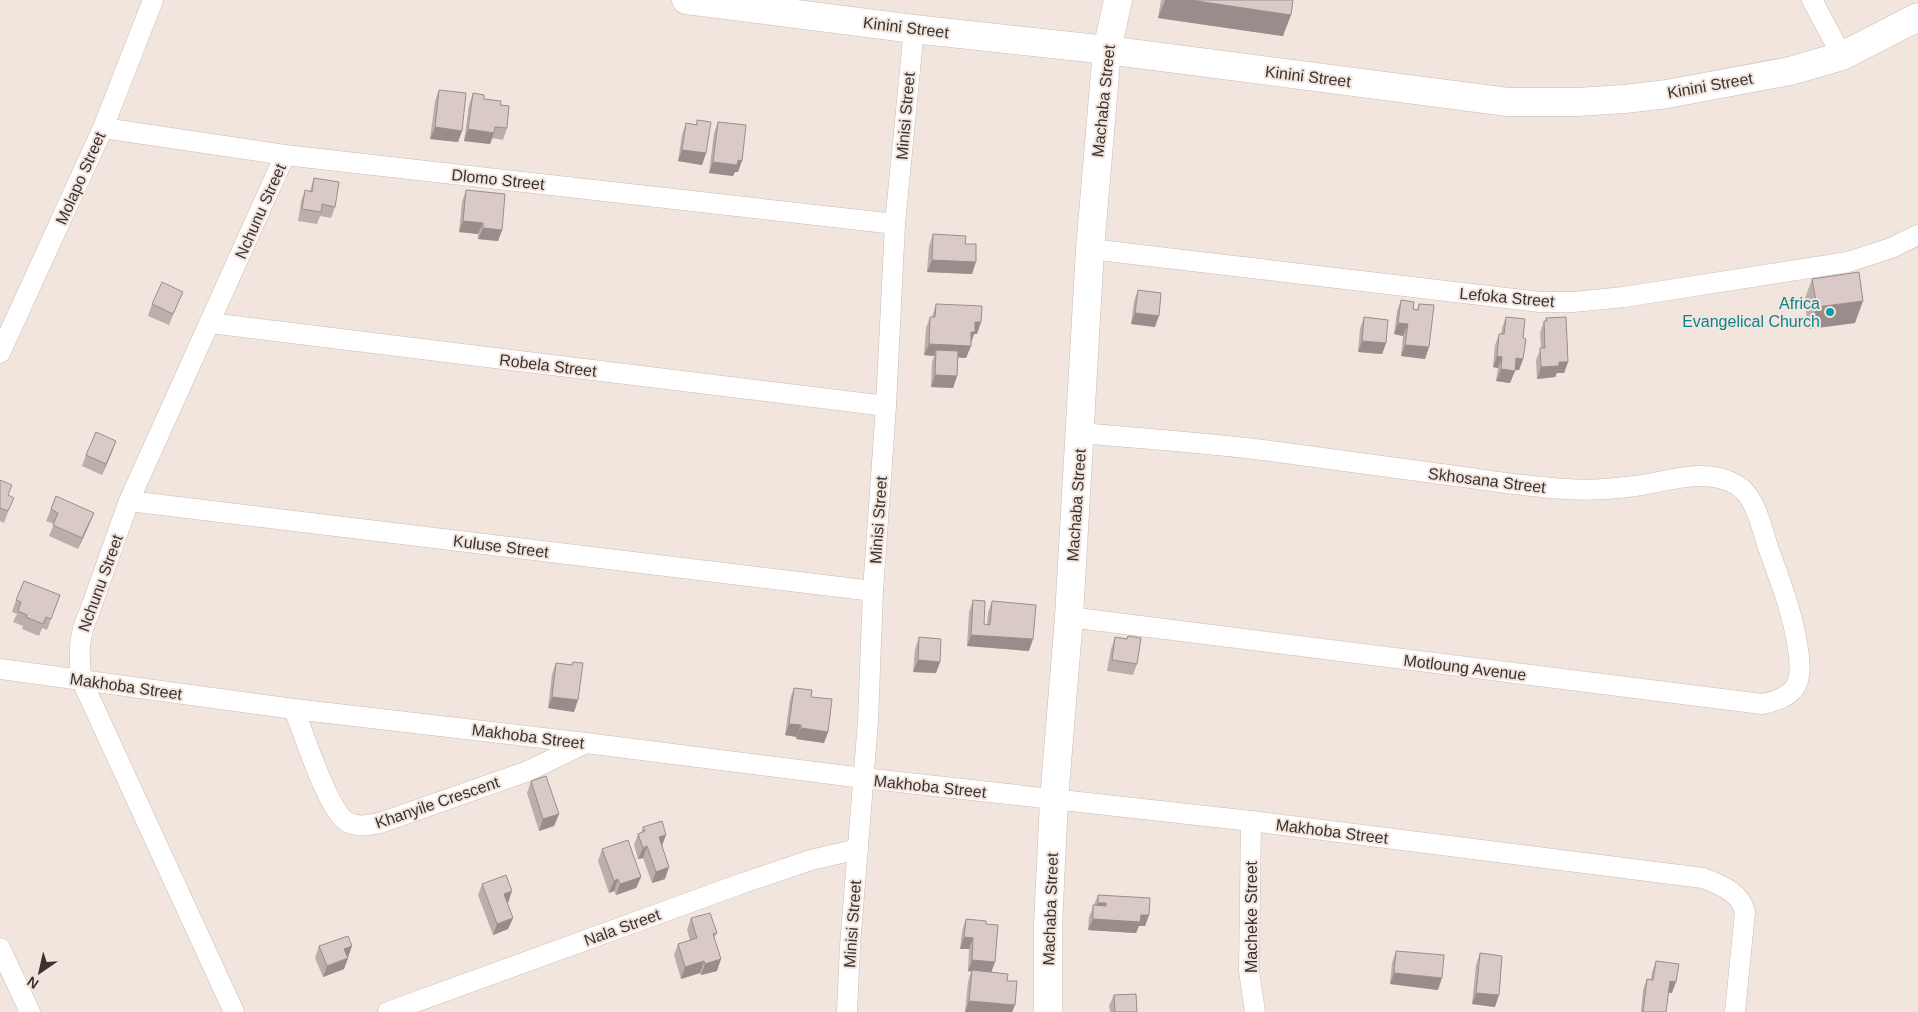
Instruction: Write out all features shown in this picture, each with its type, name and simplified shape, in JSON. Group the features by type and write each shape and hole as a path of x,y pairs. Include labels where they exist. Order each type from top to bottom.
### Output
{"street":[{"name":"Molapo Street","path":"0,353 103,128 153,0"},
{"name":"Kinini Street","path":"686,0 914,29 1107,50 1508,102 1577,102 1625,99 1667,94 1790,71 1842,56 1918,17"},
{"name":"Machaba Street","path":"1048,1012 1048,926 1054,800 1069,617 1090,249 1107,50 1118,0"},
{"path":"1812,0 1842,56"},
{"name":"Minisi Street","path":"847,1012 850,946 868,721 873,591 886,406 895,224 914,29"},
{"name":"Dlomo Street","path":"103,128 285,155 895,224"},
{"name":"Nchunu Street","path":"234,1012 81,679 79,652 81,629 89,613 129,501 285,155"},
{"name":"Lefoka Street","path":"1090,249 1540,302 1573,302 1624,297 1848,262 1891,248 1918,234"},
{"name":"Robela Street","path":"210,324 886,406"},
{"name":"Skhosana Street","path":"1081,433 1275,452 1534,487 1569,490 1600,490 1637,486 1692,476 1716,478 1736,484 1750,499 1759,517 1785,590 1795,627"},
{"name":"Kuluse Street","path":"129,501 873,591"},
{"name":"Motloung Avenue","path":"1069,617 1762,704 1779,701 1793,692 1800,676 1800,659 1795,627"},
{"name":"Makhoba Street","path":"0,669 294,709 863,778 1251,821 1703,878 1726,887 1743,903 1745,912 1735,1012"},
{"name":"Khanyile Crescent","path":"294,709 332,805 346,821 365,826 380,823 528,771 586,743"},
{"name":"Macheke Street","path":"1251,821 1249,971 1257,1012"},
{"name":"Nala Street","path":"388,1012 743,883 811,860 858,848"},
{"path":"0,948 30,1012"}],"building":[{"path":"1190,0 1293,0 1291,15"},
{"path":"439,90 466,93 462,131 435,127"},
{"path":"473,93 484,95 484,99 501,101 500,105 509,106 507,128 495,127 494,133 468,129"},
{"path":"697,120 711,122 706,153 682,150 686,123 697,125"},
{"path":"718,122 746,125 742,161 738,160 737,165 713,162"},
{"path":"314,178 339,182 335,207 322,204 321,212 302,209 305,190 312,192"},
{"path":"466,190 505,194 502,230 483,228 483,223 463,221"},
{"path":"933,234 966,236 965,244 976,244 976,262 932,260"},
{"path":"1859,272 1863,301 1817,307 1812,279"},
{"path":"162,282 183,292 173,314 152,304"},
{"path":"1138,290 1161,293 1159,316 1135,313"},
{"path":"1401,300 1414,302 1413,309 1418,310 1419,304 1434,305 1429,347 1405,345 1408,324 1398,323"},
{"path":"936,304 982,306 981,322 975,322 975,332 971,332 971,346 929,344 930,317 935,317"},
{"path":"1364,317 1388,320 1386,343 1362,341"},
{"path":"1506,317 1525,319 1523,338 1526,339 1523,359 1516,358 1515,371 1501,369 1502,357 1497,356 1499,334 1504,334"},
{"path":"1566,317 1568,362 1559,362 1559,366 1541,367 1540,348 1545,348 1544,321 1547,321 1546,318"},
{"path":"936,350 958,351 957,376 935,375"},
{"path":"96,432 116,441 106,464 86,455"},
{"path":"0,480 12,485 8,495 14,498 8,511 0,508"},
{"path":"56,496 94,513 82,538 53,525 58,513 51,509"},
{"path":"24,581 60,595 51,619 46,617 43,624 26,617 27,615 18,611 21,602 16,600"},
{"path":"973,600 985,601 984,624 990,625 992,601 1036,605 1033,639 971,635"},
{"path":"1128,636 1141,638 1137,664 1112,660 1115,637 1127,639"},
{"path":"919,637 941,639 940,662 918,660"},
{"path":"573,662 583,663 578,700 552,697 556,663 572,665"},
{"path":"794,688 812,690 811,697 832,699 828,732 801,728 801,725 789,724"},
{"path":"546,776 559,814 543,819 531,781"},
{"path":"662,821 666,835 659,837 669,867 656,872 647,846 643,848 638,834 645,831 643,827"},
{"path":"628,840 641,877 620,884 618,879 614,881 602,849"},
{"path":"506,875 512,891 504,894 513,918 497,924 482,884"},
{"path":"1098,895 1150,898 1149,915 1141,915 1140,922 1093,919 1093,905 1106,906 1106,903 1098,903"},
{"path":"710,913 717,933 713,934 721,959 705,964 704,961 685,967 678,944 697,938 691,918"},
{"path":"966,919 986,921 986,924 998,925 995,962 972,960 973,938 964,937"},
{"path":"348,936 352,946 344,949 348,958 327,966 319,946"},
{"path":"1396,951 1444,955 1442,978 1394,973"},
{"path":"1480,953 1502,956 1499,995 1476,993"},
{"path":"1656,961 1679,964 1676,982 1670,981 1666,1012 1643,1012 1647,979 1653,980"},
{"path":"972,970 1008,974 1007,981 1017,981 1015,1005 969,1001"},
{"path":"1136,994 1137,1012 1115,1012 1114,995"}],"place":[{"name":"Africa Evangelical Church","path":"1830,312"}]}
